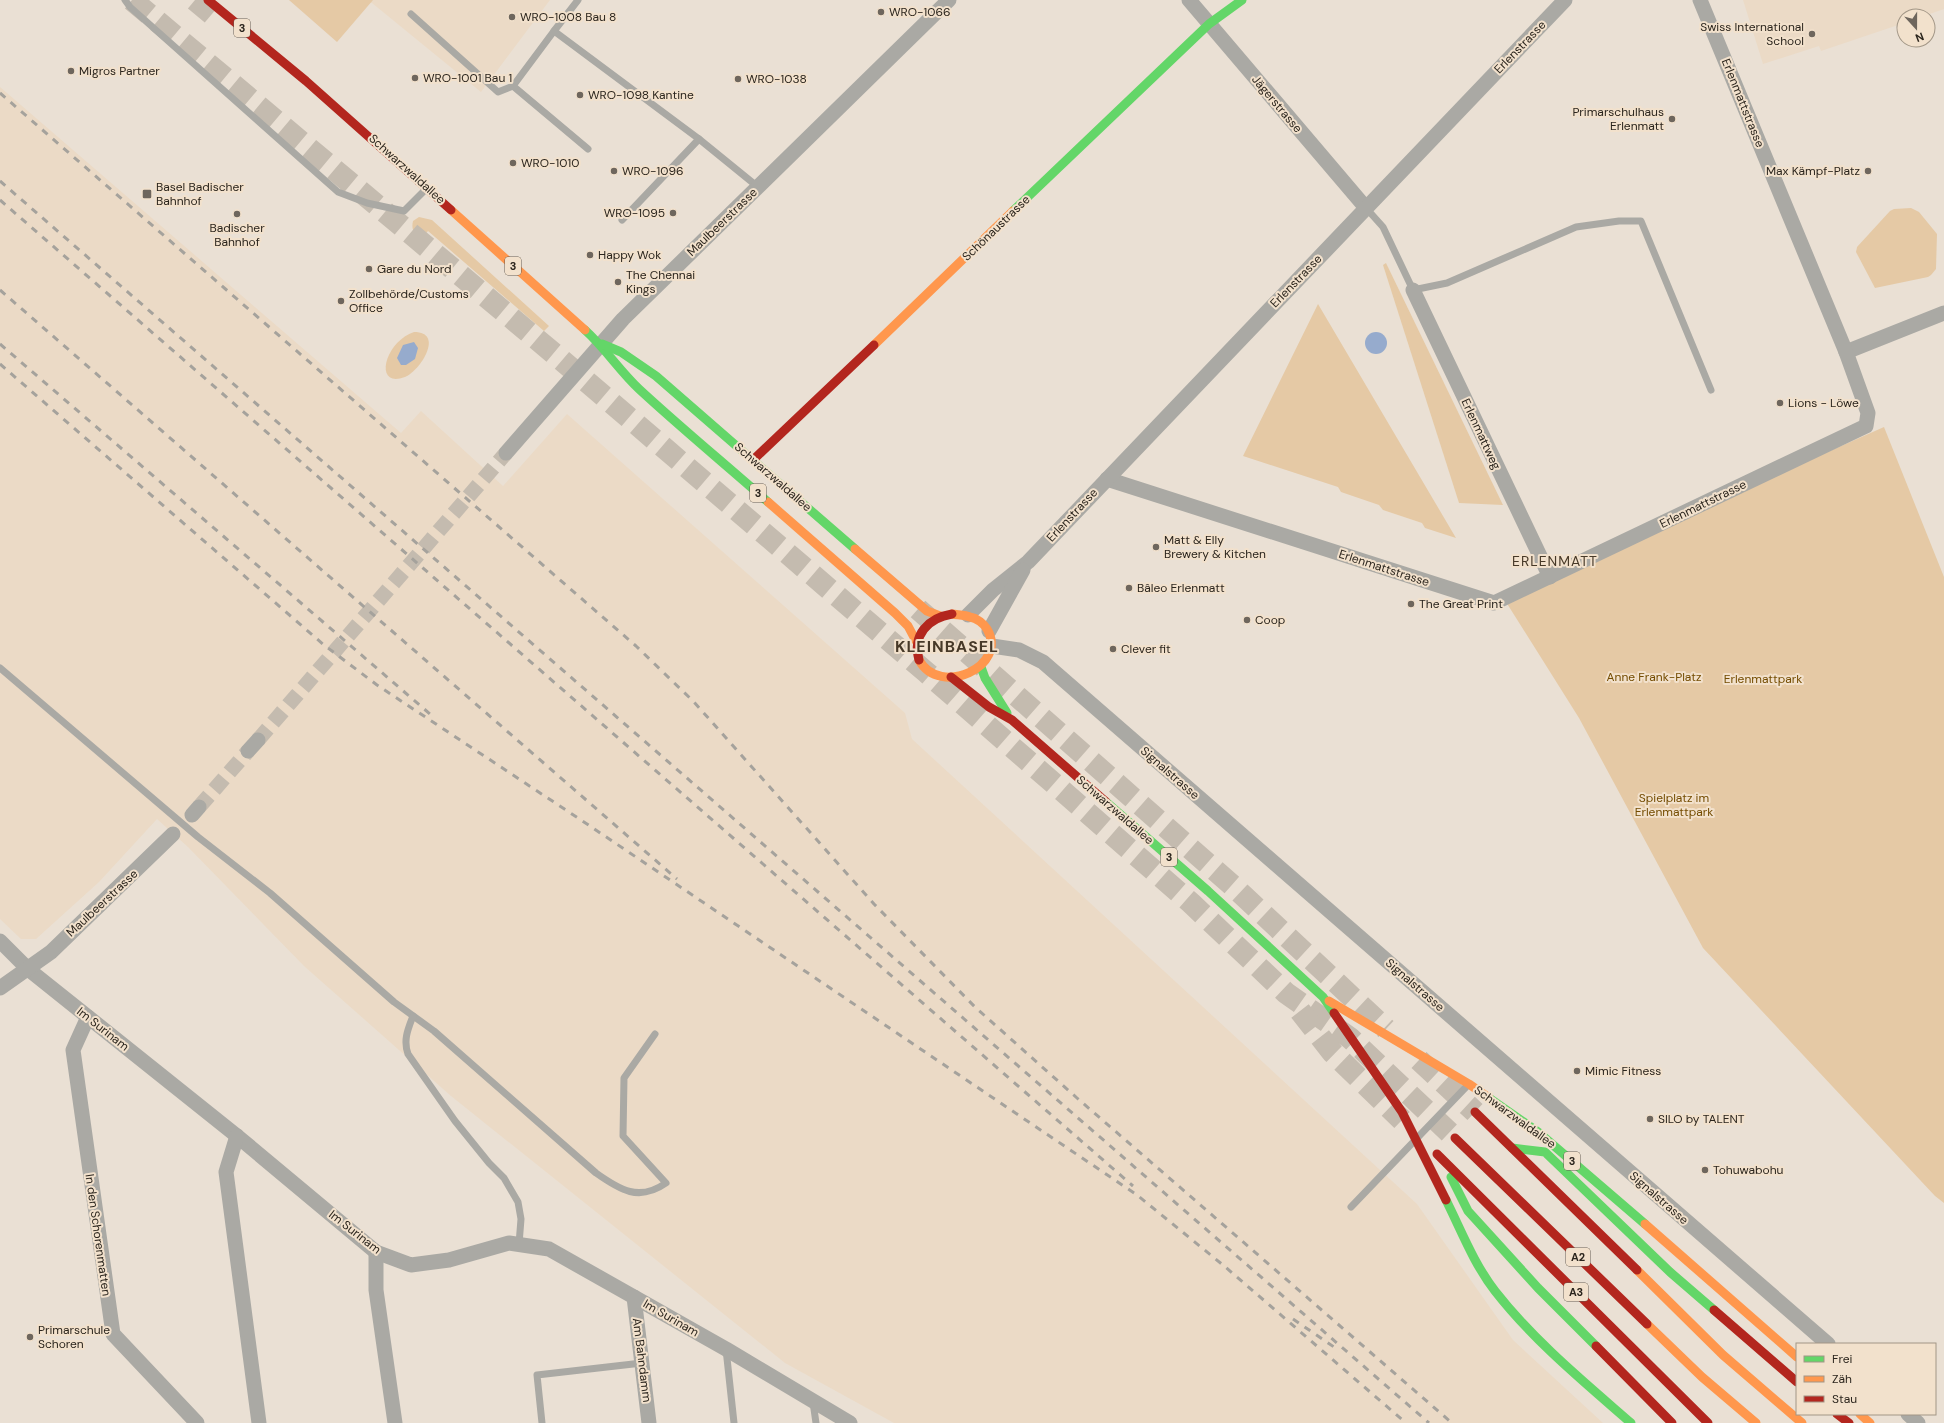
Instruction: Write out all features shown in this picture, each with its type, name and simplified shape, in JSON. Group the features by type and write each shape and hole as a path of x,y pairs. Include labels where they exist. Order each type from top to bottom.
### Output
{"main road":[{"name":"Schwarzwaldallee","path":"208,0 306,81 427,187 601,344 612,361 638,388 895,613 908,626 916,641"},
{"name":"Schönaustrasse","path":"753,460 1209,24 1242,0"},
{"name":"Schwarzwaldallee","path":"601,344 627,356 656,376 915,601 927,611 940,616"},
{"path":"916,641 925,625 940,616 968,614 980,620 989,631 992,646 988,657 981,667"},
{"name":"3","path":"916,641 918,658 922,666 935,675 951,677 964,674 981,667"},
{"name":"Schwarzwaldallee","path":"981,667 985,678 1012,720"},
{"name":"Schwarzwaldallee","path":"951,677 989,707 1012,720 1208,891 1323,997 1378,1073 1416,1140 1471,1251 1494,1290 1512,1312 1560,1360 1632,1423"},
{"name":"Schwarzwaldallee","path":"1323,997 1469,1084 1514,1114 1564,1154 1796,1356"},
{"name":"A2","path":"1475,1112 1723,1355 1802,1423"},
{"name":"A2","path":"1455,1138 1702,1377 1756,1423"},
{"path":"1512,1148 1545,1152 1670,1272 1796,1381"},
{"name":"A3","path":"1437,1154 1708,1423"},
{"path":"1444,1162 1468,1210 1538,1288 1672,1423"},
{"path":"1838,1415 1849,1423"},
{"path":"1861,1415 1870,1423"}],"street":[{"name":"Maulbeerstrasse","path":"506,453 623,319 949,0"},
{"name":"Jägerstrasse","path":"1189,0 1366,208"},
{"name":"Erlenstrasse","path":"968,614 993,590 1028,562 1565,0"},
{"name":"Erlenmattstrasse","path":"1106,479 1494,603 1866,426 1868,413 1846,352 1700,0"},
{"name":"Erlenmattweg","path":"1413,290 1550,577"},
{"path":"1846,352 1944,313"},
{"name":"Erlenstrasse","path":"989,631 1028,562"},
{"name":"Signalstrasse","path":"992,646 1019,650 1043,662 1827,1343"},
{"name":"Maulbeerstrasse","path":"0,988 51,952 173,834"},
{"name":"Im Surinam","path":"0,941 28,969 237,1136 376,1252 411,1265 449,1260 509,1243 549,1249 726,1349 850,1423"},
{"name":"In den Schorenmatten","path":"88,1017 73,1050 113,1334 198,1423"},
{"path":"237,1136 226,1172 259,1423"},
{"path":"376,1252 376,1290 395,1423"},
{"name":"Am Bahndamm","path":"634,1297 649,1423"},
{"path":"1909,1415 1918,1423"}],"lane":[{"path":"125,0 130,7 188,60 338,192 367,202 404,211 427,187"},
{"path":"411,14 498,92 513,86 578,0"},
{"path":"554,31 699,139 758,187"},
{"path":"513,86 588,149"},
{"path":"622,220 699,139"},
{"name":"Erlenmattweg","path":"1366,208 1383,227 1389,237 1413,290"},
{"path":"1413,290 1447,283 1576,227 1619,221 1641,221 1711,390"},
{"path":"0,668 198,837 270,893 394,1002 434,1031 596,1173 621,1189 640,1193 656,1190 666,1183 623,1135 624,1080 630,1067 655,1034"},
{"path":"413,1016 405,1036 405,1045 408,1054 455,1121 489,1163 504,1178 518,1202 521,1219 520,1244"},
{"path":"1351,1207 1469,1084"},
{"path":"726,1349 734,1423"},
{"path":"542,1423 537,1375 642,1363"},
{"path":"813,1401 816,1423"}],"shaded area":[{"path":"289,0 550,0 481,92 372,3"},
{"name":"Swiss International School","path":"1743,0 1944,0 1944,9 1936,12 1936,8 1896,8 1896,26 1821,51 1819,46 1763,64"},
{"name":"Badischer Bahnhof","path":"0,87 401,433 421,411 503,486 567,414 905,713 912,739 1417,1204 1513,1340 1603,1423 894,1423 785,1363 451,1096 304,966 188,847 157,819 99,882 36,939 21,939 0,919"}],"green space":[{"path":"289,0 373,0 337,42"},
{"path":"1911,208 1919,212 1937,234 1936,269 1928,277 1875,288 1856,252 1857,247 1890,211 1894,209"},
{"path":"419,217 432,220 549,326 544,331 428,231 421,239 412,227 413,221"},
{"path":"1386,263 1503,505 1459,503 1383,265"},
{"path":"1318,304 1456,538 1425,528 1422,523 1383,510 1379,505 1341,492 1338,487 1243,456"},
{"path":"414,332 423,334 428,338 429,345 427,352 423,360 411,373 405,377 395,379 389,376 386,371 386,363 395,345 404,337"},
{"name":"Erlenmattpark","path":"1884,427 1944,577 1944,1203 1935,1196 1703,948 1579,718 1506,602 1731,495"}],"water":[{"path":"1376,332 1384,335 1387,343 1384,351 1376,354 1368,351 1365,343 1368,335"},
{"path":"414,342 418,348 415,359 406,365 401,365 397,358 403,345"}],"tunnel":[{"path":"132,0 558,357 926,672 1191,903 1286,993 1350,1038 1455,1138"},
{"path":"195,0 220,21"},
{"path":"258,740 506,453"},
{"path":"918,609 1234,887 1386,1029"},
{"path":"199,807 248,751"},
{"path":"1300,1011 1332,1052 1402,1120"},
{"path":"1419,1060 1475,1112"}],"railway":[{"path":"0,93 636,646 694,702 874,904 975,1007 1077,1098 1452,1423"},
{"path":"0,181 1429,1423"},
{"path":"0,200 1133,1186"},
{"path":"0,290 677,879"},
{"path":"0,344 430,714"},
{"path":"0,364 324,645 377,685 587,824 1137,1195 1223,1265 1406,1423"},
{"path":"1293,1319 1334,1347"}],"traffic: fast":[{"path":"1013,211 1209,24 1242,0"},
{"path":"585,330 639,389 768,502"},
{"path":"602,344 621,352 656,376 855,549"},
{"path":"981,667 985,678 1007,713"},
{"path":"1106,802 1208,891 1323,997 1334,1013"},
{"path":"1489,1098 1538,1132 1645,1224"},
{"path":"1512,1148 1545,1152 1670,1272 1714,1310"},
{"path":"1451,1177 1468,1211 1538,1288 1596,1346"},
{"path":"1446,1200 1468,1247 1487,1281 1495,1291 1543,1344 1631,1423"}],"traffic: slow":[{"path":"451,210 585,330"},
{"path":"874,345 1013,211"},
{"path":"768,502 895,613 908,626 916,641"},
{"path":"855,549 927,611 940,616"},
{"path":"919,660 929,671 942,676 956,677 969,673 981,665 989,655 991,643 987,629 984,625 973,618 964,615 952,614"},
{"path":"1329,1001 1469,1084 1489,1098"},
{"path":"1645,1224 1796,1356"},
{"path":"1637,1270 1723,1355 1802,1423"},
{"path":"1647,1324 1702,1377 1756,1423"},
{"path":"1861,1415 1870,1423"}],"traffic: jam":[{"path":"208,0 306,81 451,210"},
{"path":"753,460 874,345"},
{"path":"919,660 917,651 918,643 924,629 936,619 952,614"},
{"path":"951,677 989,707 1012,720 1106,802"},
{"path":"1334,1013 1402,1112 1446,1200"},
{"path":"1475,1112 1637,1270"},
{"path":"1455,1138 1647,1324"},
{"path":"1437,1154 1708,1423"},
{"path":"1714,1310 1796,1381"},
{"path":"1596,1346 1672,1423"},
{"path":"1838,1415 1849,1423"}],"place":[{"name":"WRO-1066","path":"881,12"},
{"name":"WRO-1008 Bau 8","path":"512,17"},
{"name":"Swiss International School","path":"1812,34"},
{"name":"Migros Partner","path":"71,71"},
{"name":"WRO-1001 Bau 1","path":"415,78"},
{"name":"WRO-1038","path":"738,79"},
{"name":"WRO-1098 Kantine","path":"580,95"},
{"name":"Primarschulhaus Erlenmatt","path":"1672,119"},
{"name":"WRO-1010","path":"513,163"},
{"name":"WRO-1096","path":"614,171"},
{"name":"Max Kämpf-Platz","path":"1868,171"},
{"name":"Basel Badischer Bahnhof","path":"147,194"},
{"name":"WRO-1095","path":"673,213"},
{"name":"Badischer Bahnhof","path":"237,214"},
{"name":"Happy Wok","path":"590,255"},
{"name":"Gare du Nord","path":"369,269"},
{"name":"The Chennai Kings","path":"618,282"},
{"name":"Zollbehörde/Customs Office","path":"341,301"},
{"name":"Lions - Löwe","path":"1780,403"},
{"name":"Matt & Elly Brewery & Kitchen","path":"1156,547"},
{"name":"Bâleo Erlenmatt","path":"1129,588"},
{"name":"The Great Print","path":"1411,604"},
{"name":"Coop","path":"1247,620"},
{"name":"Clever fit","path":"1113,649"},
{"name":"Mimic Fitness","path":"1577,1071"},
{"name":"SILO by TALENT","path":"1650,1119"},
{"name":"Tohuwabohu","path":"1705,1170"},
{"name":"Primarschule Schoren","path":"30,1337"}],"district":[{"name":"ERLENMATT","path":"1555,561"},
{"name":"KLEINBASEL","path":"947,646"}],"park label":[{"name":"Anne Frank-Platz","path":"1654,677"},
{"name":"Spielplatz im Erlenmattpark","path":"1674,805"}]}
